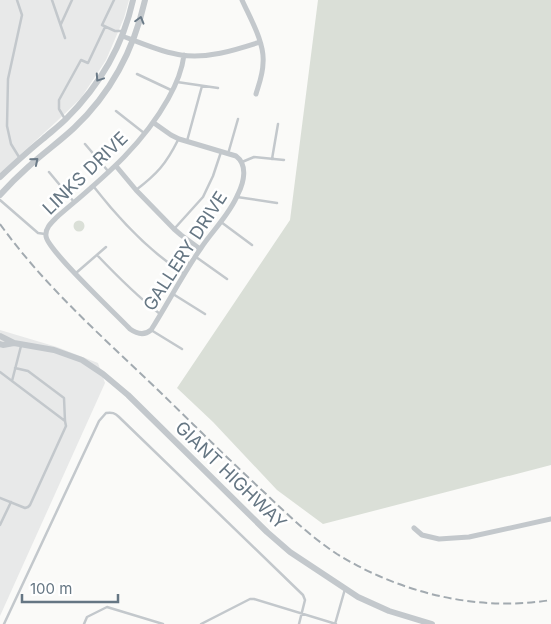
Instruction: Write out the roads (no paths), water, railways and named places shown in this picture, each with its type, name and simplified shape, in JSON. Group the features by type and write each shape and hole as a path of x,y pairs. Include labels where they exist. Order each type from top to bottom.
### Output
{"street":[{"path":"0,177 66,120 83,101 100,78 123,33 133,0"},
{"path":"0,195 26,169 74,128 92,109 110,85 134,40 145,0"},
{"path":"242,0 263,52 264,62 256,94"},
{"path":"123,33 155,49 184,56 224,53 260,42"},
{"name":"LINKS DRIVE","path":"150,331 144,334 137,334 130,329 75,274 52,248 45,234 49,225 57,216 116,166 154,123 177,82 184,56"},
{"path":"154,123 179,139 236,156 242,162"},
{"name":"GALLERY DRIVE","path":"150,331 195,256 237,198 244,172 242,162"},
{"path":"116,166 136,190 181,236 200,249"},
{"name":"GIANT HIGHWAY","path":"0,336 18,344"},
{"name":"GIANT HIGHWAY","path":"0,344 18,344 54,350 82,360 103,374 128,395 267,532 290,552 358,597 404,616 432,624"},
{"path":"414,528 422,535 439,539 469,536 551,519"}],"lane":[{"path":"17,0 22,15 8,79 7,126 11,144 20,158"},
{"path":"52,0 65,38"},
{"path":"60,25 72,0"},
{"path":"114,0 102,25 123,33"},
{"path":"66,120 59,109 59,100 81,60 88,63 106,27"},
{"path":"138,74 172,91"},
{"path":"177,82 218,88"},
{"path":"187,141 202,86"},
{"path":"116,111 145,134"},
{"path":"228,154 238,119"},
{"path":"272,159 278,124"},
{"path":"136,190 160,170 179,139"},
{"path":"85,144 109,172"},
{"path":"174,229 203,197 214,176 221,152"},
{"path":"242,162 254,157 284,160"},
{"path":"49,172 74,202"},
{"path":"94,186 135,233 167,262 184,274"},
{"path":"237,198 277,203"},
{"path":"0,200 38,233 45,234"},
{"path":"221,222 252,245"},
{"path":"75,274 106,247"},
{"path":"174,254 190,264"},
{"path":"97,255 148,305 161,314"},
{"path":"195,256 227,279"},
{"path":"173,294 205,314"},
{"path":"150,331 182,349"},
{"path":"12,381 18,344"},
{"path":"0,498 25,508 30,505 66,429 64,398 28,371 15,368"},
{"path":"0,372 65,421"},
{"path":"4,624 99,421 106,413 110,412 119,417 303,595 305,600 299,624"},
{"path":"0,525 11,502"},
{"path":"201,624 250,599 254,599 335,624 345,589"},
{"path":"84,624 86,618 107,607 163,624"}],"railway":[{"path":"0,224 36,269 96,331 282,509 337,554 361,568 387,579 413,589 440,596 496,603 551,600"}]}
